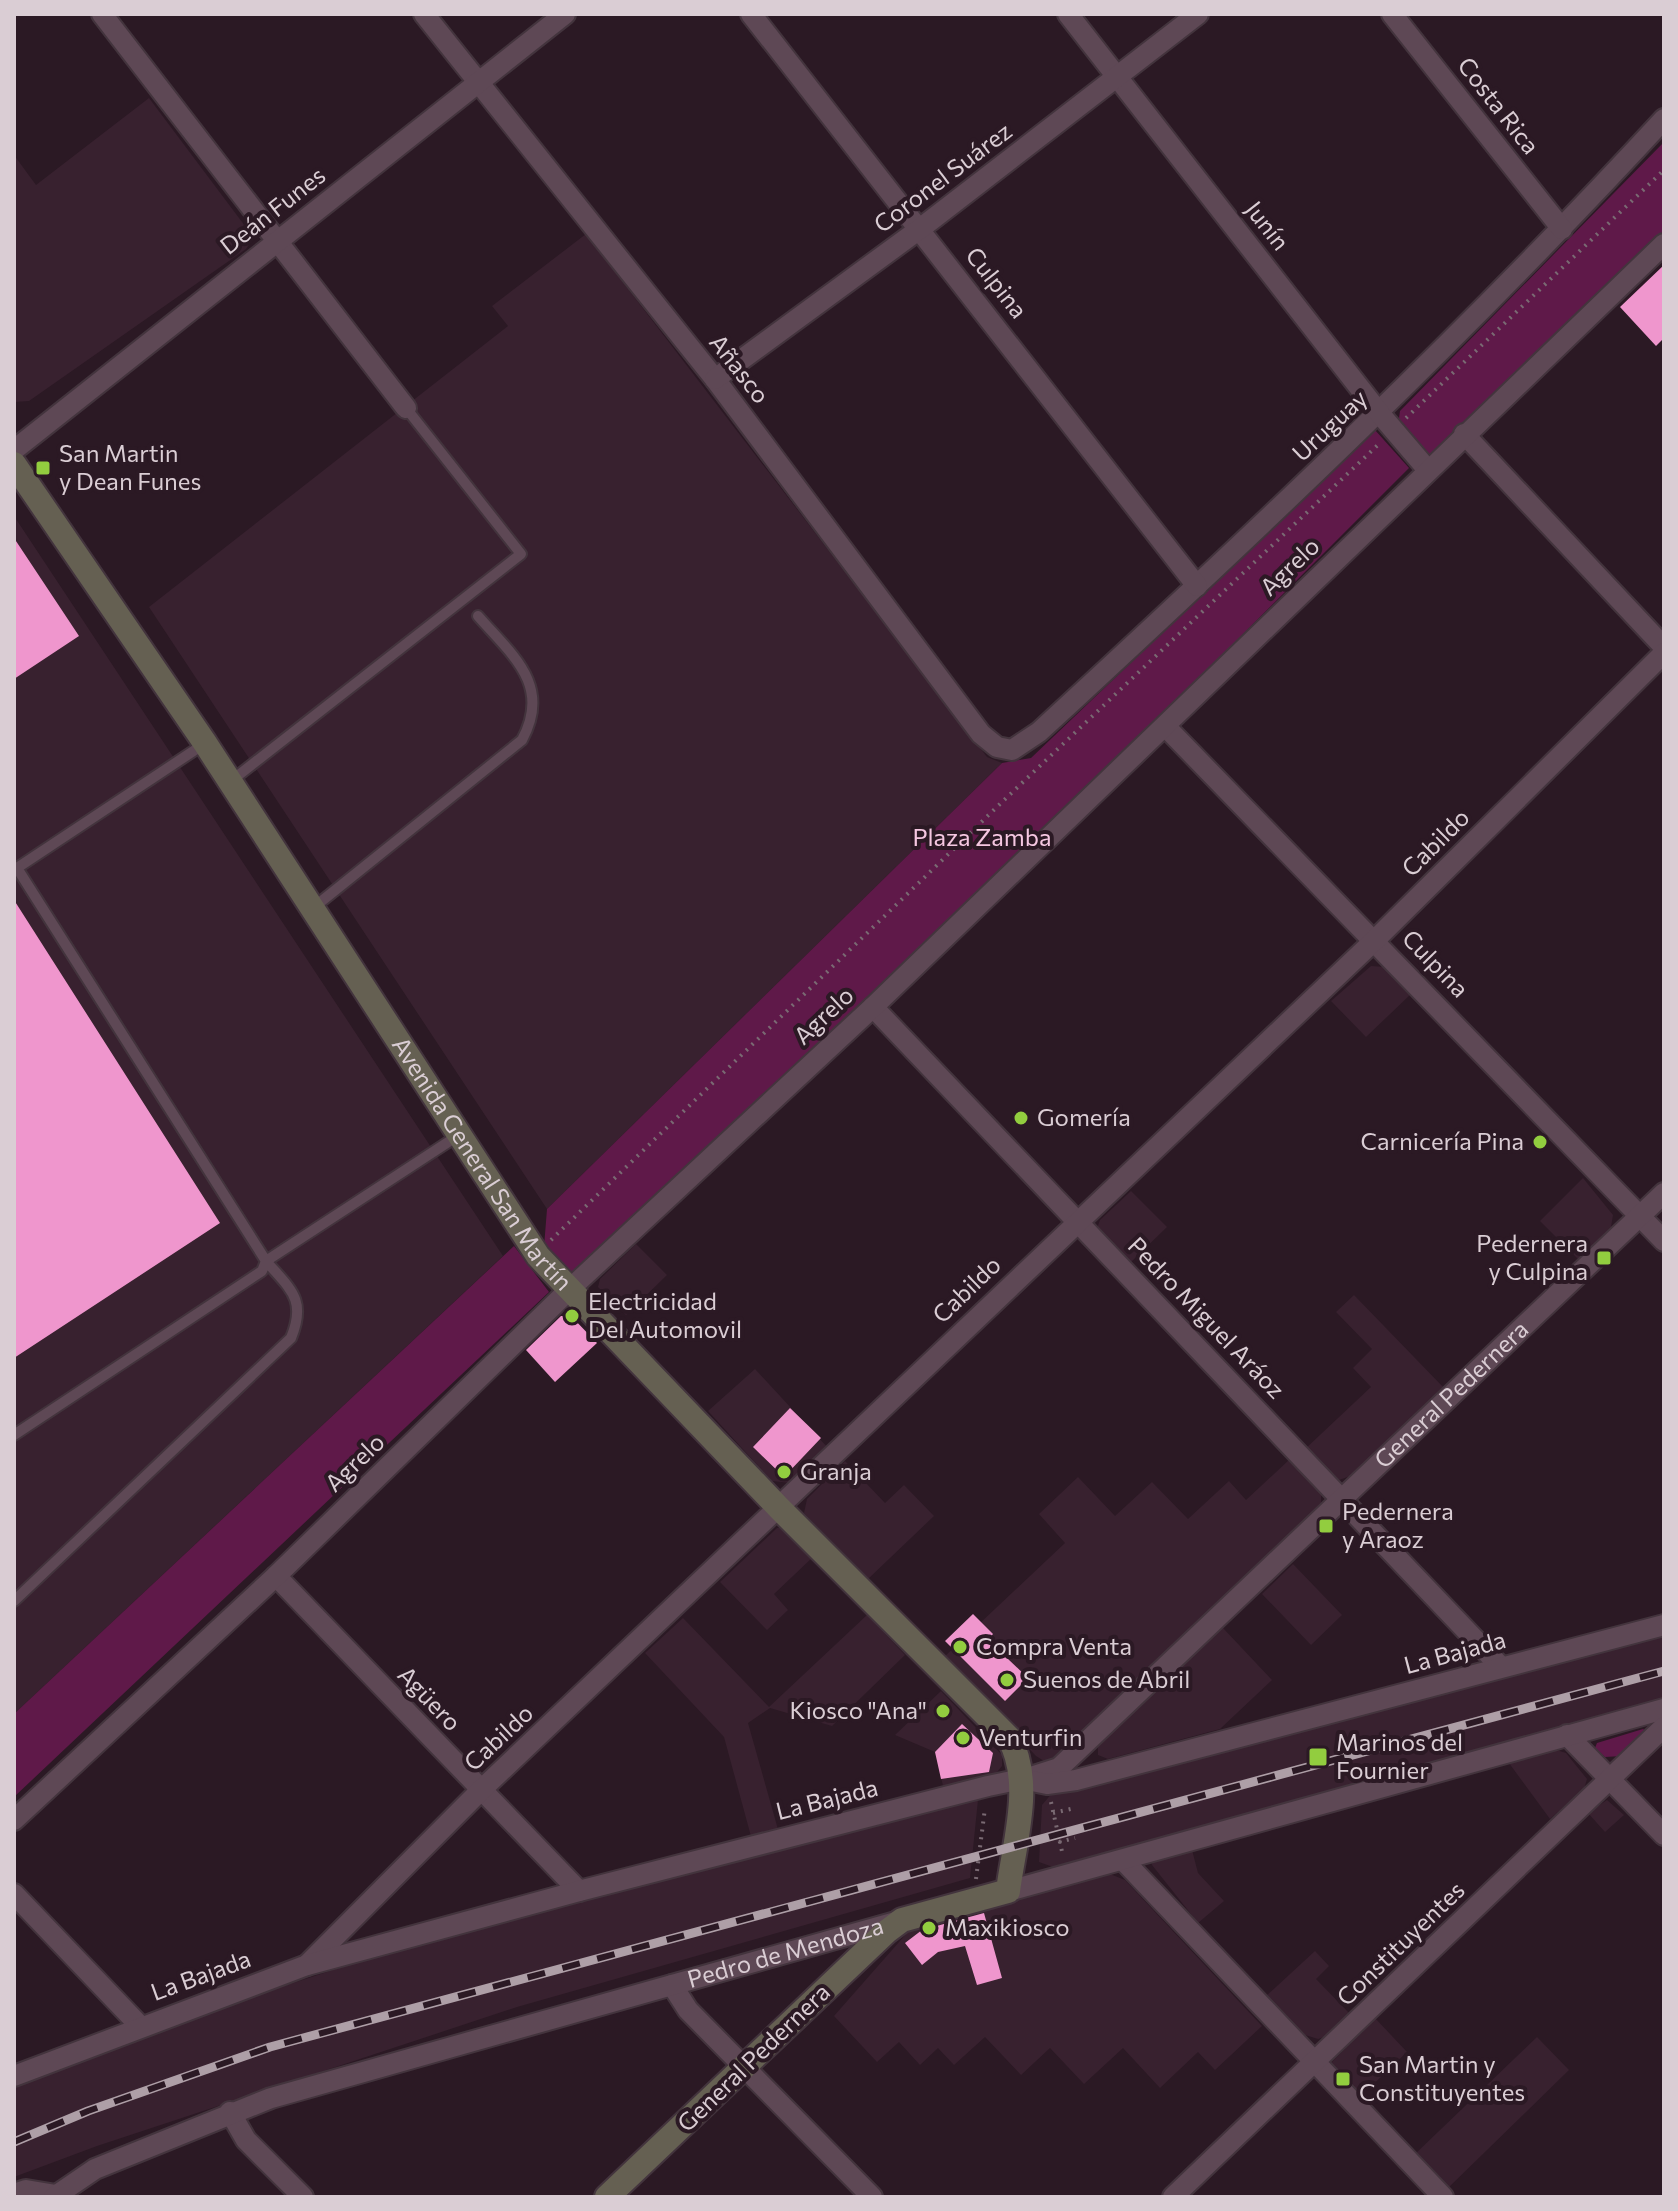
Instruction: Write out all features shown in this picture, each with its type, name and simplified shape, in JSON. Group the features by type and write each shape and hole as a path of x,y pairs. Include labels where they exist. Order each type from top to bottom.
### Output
{"street":[{"path":"102,14 406,408"},
{"name":"Añasco","path":"424,14 715,379 981,734 997,747 1012,750"},
{"name":"Deán Funes","path":"14,450 565,14"},
{"name":"Culpina","path":"751,14 921,228 1197,586"},
{"name":"Junín","path":"1068,14 1427,469"},
{"name":"Coronel Suárez","path":"715,379 921,228 1198,14"},
{"name":"Costa Rica","path":"1392,14 1562,229"},
{"name":"Uruguay","path":"1012,750 1039,732 1197,586 1389,420 1664,119"},
{"name":"Agrelo","path":"14,1820 276,1576 571,1288 873,1007 1427,469 1664,244"},
{"path":"1464,434 1664,650"},
{"name":"Avenida General San Martín","path":"14,464 231,781 538,1256 779,1508 1009,1738 1016,1751 1022,1779 1008,1891"},
{"name":"Cabildo","path":"307,1965 480,1791 1077,1220 1376,939 1664,650"},
{"name":"Culpina","path":"1165,726 1376,939 1664,1241"},
{"name":"Pedro Miguel Aráoz","path":"873,1007 1501,1667"},
{"name":"General Pedernera","path":"1022,1779 1059,1768 1664,1193"},
{"name":"Agüero","path":"276,1576 579,1891"},
{"name":"La Bajada","path":"14,2076 307,1965 579,1891 988,1786 1022,1779 1047,1784 1076,1780 1664,1625"},
{"name":"Pedro de Mendoza","path":"14,2194 26,2190 55,2196 95,2169 230,2112 902,1920 1664,1709"},
{"name":"Constituyentes","path":"1173,2197 1664,1727"},
{"path":"1567,1735 1664,1835"},
{"path":"1123,1860 1443,2197"},
{"path":"14,1894 140,2026"},
{"name":"General Pedernera","path":"607,2197 902,1920"},
{"path":"672,1985 688,2010 747,2066 872,2197"},
{"path":"230,2112 246,2140 303,2197"}],"lane":[{"path":"231,781 521,554 406,408"},
{"path":"313,908 522,740 533,708 532,685 526,672 478,616"},
{"path":"14,1601 291,1338 298,1321 298,1299 266,1261 15,869 205,743"},
{"path":"14,1435 262,1271 266,1261 459,1135"}],"path":[{"path":"1389,420 1664,170"},
{"path":"544,1247 1002,802 1383,439"},
{"path":"1047,1784 1069,1874"},
{"path":"973,1901 988,1786"},
{"path":"1053,1813 1075,1808"},
{"path":"1059,1842 1075,1838"}],"shaded area":[{"path":"149,98 251,234 251,242 246,249 29,401 14,402 14,155 36,185"},
{"path":"586,234 987,757 1002,763 547,1209 149,607 508,326 492,306"},
{"path":"14,516 503,1256 14,1714"},
{"path":"1371,966 1385,967 1411,994 1366,1037 1331,1001"},
{"path":"1583,1178 1613,1215 1611,1227 1579,1260 1540,1221"},
{"path":"1131,1191 1167,1227 1129,1264 1097,1228 1100,1220"},
{"path":"636,1244 667,1275 626,1315 598,1287 600,1279"},
{"path":"1354,1295 1444,1388 1353,1475 1339,1480 1330,1477 1304,1450 1371,1387 1353,1368 1372,1349 1336,1312"},
{"path":"755,1369 829,1449 791,1483 772,1481 708,1411"},
{"path":"1290,1459 1321,1493 1321,1505 1058,1760 1044,1761 1036,1756 943,1658 1065,1543 1039,1514 1078,1477 1115,1516 1152,1482 1188,1519 1229,1481 1246,1500"},
{"path":"845,1461 885,1503 904,1485 934,1516 867,1580 804,1513 807,1499"},
{"path":"777,1528 783,1528 813,1557 774,1594 788,1610 767,1630 720,1582"},
{"path":"1293,1564 1342,1615 1311,1645 1262,1594"},
{"path":"867,1615 905,1655 832,1726 770,1708 748,1723 779,1833 752,1840 724,1737 645,1653 683,1618 769,1707"},
{"path":"1223,1628 1272,1680 1220,1729 1108,1759 1098,1755 1098,1744"},
{"path":"1664,1633 1664,1706 1062,1866 1053,1867 1039,1862 1042,1805 1053,1792"},
{"path":"941,1691 1002,1755 1002,1766 993,1777 944,1790 935,1752 895,1735"},
{"path":"1547,1747 1566,1753 1587,1779 1584,1789 1550,1819 1506,1759"},
{"path":"979,1790 970,1878 517,2007 97,2146 14,2177 14,2086 140,2033 425,1940"},
{"path":"1607,1800 1624,1815 1605,1832 1588,1813"},
{"path":"1191,1846 1198,1873 1224,1901 1198,1923 1152,1865 1153,1859"},
{"path":"1105,1872 1125,1880 1262,2026 1215,2070 1198,2052 1160,2088 1123,2048 1084,2084 1050,2048 1021,2075 985,2037 954,2065 938,2048 920,2065 899,2042 877,2062 834,2016 914,1925"},
{"path":"1315,1951 1329,1966 1316,1979 1350,2014 1327,2036 1318,2039 1302,2034 1265,1997"},
{"path":"1375,2018 1407,2052 1359,2098 1330,2064"},
{"path":"1537,2037 1569,2070 1447,2189 1414,2155"}],"green space":[{"path":"1664,142 1664,232 1428,458 1398,425 1400,411"},
{"name":"Plaza Zamba","path":"1375,430 1409,468 1052,825 576,1275 565,1272 544,1247 547,1209 1002,763 1031,758"},
{"path":"514,1246 549,1292 14,1797 14,1714"},
{"path":"1643,1729 1648,1732 1622,1756 1605,1757 1595,1748 1597,1743"}],"building":[{"path":"1664,265 1664,338 1656,346 1620,307"},
{"path":"14,538 79,636 14,679"},
{"path":"14,900 220,1223 14,1358"},
{"path":"561,1316 571,1316 597,1343 555,1382 526,1350"},
{"path":"790,1408 821,1438 784,1477 753,1447"},
{"path":"973,1614 993,1634 988,1640 1028,1678 1005,1701 945,1641"},
{"name":"Venturfin","path":"962,1724 993,1753 989,1772 941,1779 935,1752"},
{"path":"984,1913 1002,1978 977,1985 965,1946 938,1952 922,1965 905,1943 922,1930"}],"railway":[{"path":"14,2142 88,2111 270,2047 1664,1671"}],"place":[{"name":"San Martin y Dean Funes","path":"43,468"},
{"name":"Gomería","path":"1021,1118"},
{"name":"Carnicería Pina","path":"1540,1142"},
{"name":"Pedernera y Culpina","path":"1604,1258"},
{"name":"Electricidad Del Automovil","path":"572,1316"},
{"name":"Granja","path":"784,1472"},
{"name":"Pedernera y Araoz","path":"1326,1526"},
{"name":"Compra Venta","path":"960,1647"},
{"name":"Suenos de Abril","path":"1007,1680"},
{"name":"Kiosco \"Ana\"","path":"943,1711"},
{"name":"Venturfin","path":"963,1738"},
{"name":"Marinos del Fournier","path":"1318,1757"},
{"name":"Maxikiosco","path":"929,1928"},
{"name":"San Martin y Constituyentes","path":"1343,2079"}]}
